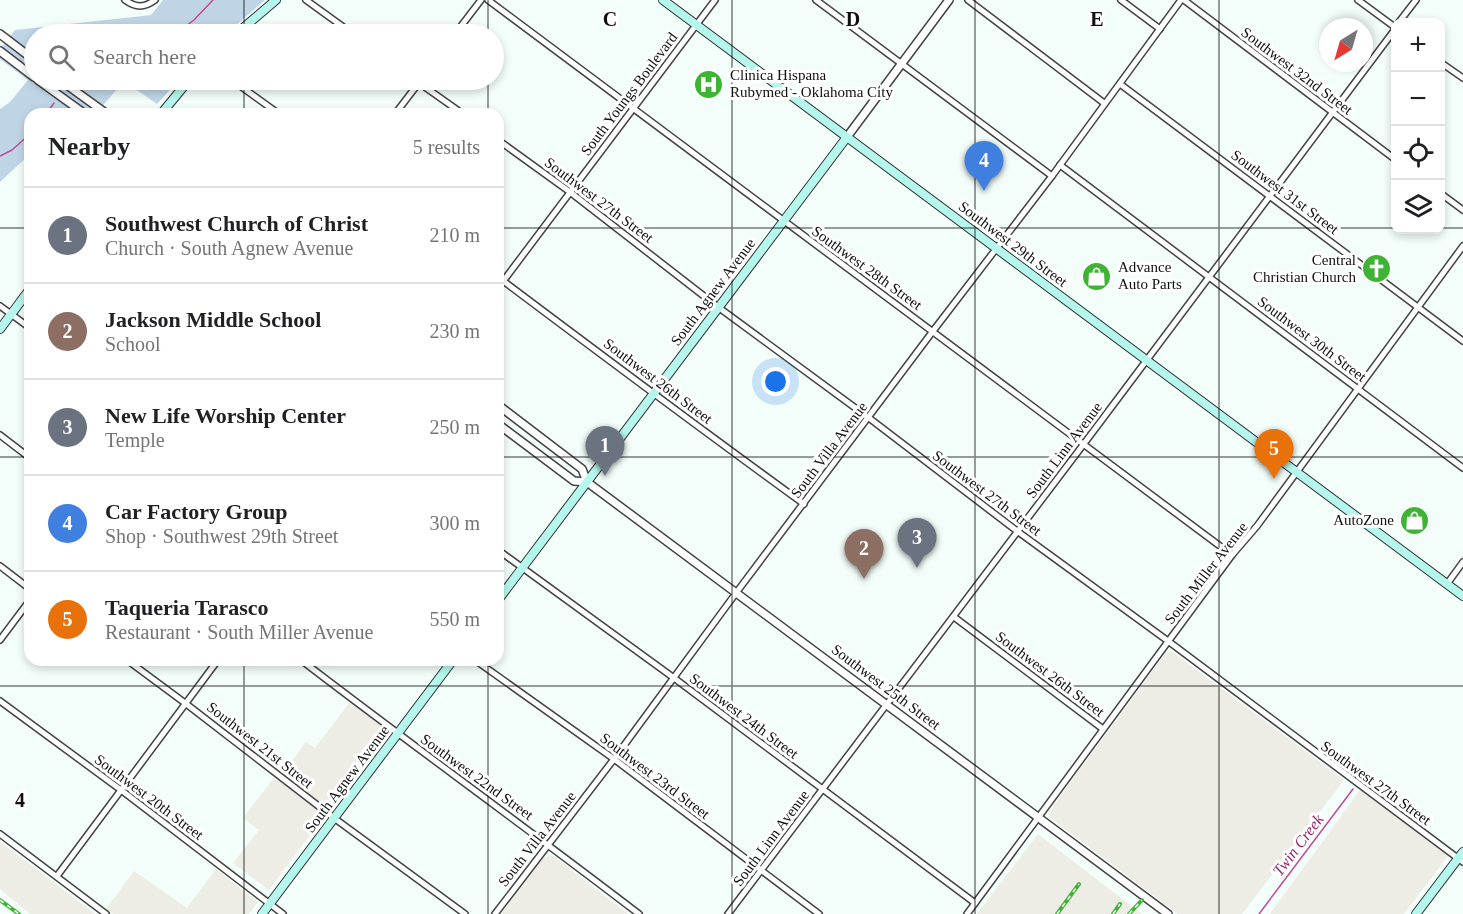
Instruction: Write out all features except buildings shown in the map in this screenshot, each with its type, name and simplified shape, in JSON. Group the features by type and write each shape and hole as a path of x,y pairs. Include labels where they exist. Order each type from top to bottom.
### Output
{"main road":[{"path":"248,24 276,0"},
{"name":"Southwest 29th Street","path":"663,0 1463,596"},
{"path":"166,108 181,90"},
{"name":"South Agnew Avenue","path":"504,592 847,137"},
{"path":"0,329 24,297"},
{"name":"South Agnew Avenue","path":"262,914 449,666"},
{"path":"1416,914 1461,857"}],"street":[{"path":"125,0 134,6 141,7 155,0"},
{"path":"306,0 339,24"},
{"path":"463,24 481,0"},
{"name":"Southwest 28th Street","path":"488,0 1232,555"},
{"name":"South Youngs Boulevard","path":"504,275 715,0"},
{"path":"816,0 1052,176"},
{"name":"South Agnew Avenue","path":"847,137 949,0"},
{"path":"969,0 1104,103"},
{"path":"1121,0 1160,29"},
{"name":"South Villa Avenue","path":"495,914 614,759 1182,0"},
{"name":"Southwest 32nd Street","path":"1182,0 1391,157"},
{"path":"1358,0 1391,25"},
{"path":"1402,18 1416,0"},
{"name":"South Linn Avenue","path":"728,914 888,705 1391,33"},
{"path":"0,34 24,52"},
{"path":"0,51 24,69"},
{"path":"1445,65 1463,78"},
{"name":"Southwest 31st Street","path":"1120,84 1463,341"},
{"path":"52,90 77,108"},
{"path":"74,90 98,108"},
{"path":"246,90 271,108"},
{"path":"398,108 411,90"},
{"path":"431,90 455,108"},
{"name":"Southwest 27th Street","path":"504,144 1017,531 1355,782 1461,857"},
{"name":"Southwest 30th Street","path":"1060,165 1463,468"},
{"path":"1445,197 1463,210"},
{"name":"South Miller Avenue","path":"966,914 1232,555 1257,526 1359,389 1463,246"},
{"name":"Southwest 26th Street","path":"504,281 804,504"},
{"path":"0,306 24,324"},
{"name":"Southwest 25th Street","path":"504,410 582,469 587,482 1168,914"},
{"name":"Southwest 25th Street","path":"504,428 574,481 587,482"},
{"path":"0,435 24,453"},
{"name":"Southwest 24th Street","path":"504,554 674,678 975,903"},
{"path":"1447,584 1463,562"},
{"path":"0,566 24,584"},
{"path":"0,640 24,608"},
{"name":"Southwest 26th Street","path":"954,617 1103,729"},
{"name":"Southwest 21st Street","path":"135,666 334,818 465,914"},
{"path":"57,876 213,666"},
{"name":"Southwest 22nd Street","path":"309,666 639,914"},
{"name":"Southwest 23rd Street","path":"483,666 614,759 819,914"},
{"name":"Southwest 20th Street","path":"0,701 283,914"},
{"path":"0,834 106,914"}],"shaded area":[{"path":"163,0 265,0 237,24 69,24 151,15"},
{"path":"24,29 24,77 0,59 0,49 15,30"},
{"path":"24,85 24,90 116,90 101,108 24,108 24,160 0,182 0,109 10,102"},
{"path":"137,90 170,90 157,104"},
{"path":"1171,651 1344,780 1242,914 1178,914 1049,817 1053,806 1166,653"},
{"path":"350,702 385,729 386,733 269,890 233,863 259,830 243,818 273,779 277,781 306,742 315,748"},
{"path":"1360,790 1448,856 1404,914 1270,914"},
{"path":"1038,834 1117,895 1142,914 977,914"},
{"path":"0,842 95,914 30,914 0,889"},
{"path":"552,855 628,914 501,914 543,858"},
{"path":"216,869 258,902 249,914 113,914 106,909 134,871 187,908"}],"waterway":[{"path":"189,24 213,0"},
{"path":"50,108 54,103"},
{"path":"0,156 12,150 24,139"},
{"name":"Twin Creek","path":"1259,914 1353,789"}],"railway":[{"path":"1057,914 1079,884"},
{"path":"0,900 19,914"},
{"path":"1129,914 1142,900"},
{"path":"1113,914 1120,904"}],"place":[{"name":"Clinica Hispana Rubymed - Oklahoma City","path":"709,84"},
{"name":"Car Factory Group","path":"984,191"},
{"name":"Central Christian Church","path":"1377,269"},
{"name":"Advance Auto Parts","path":"1097,276"},
{"name":"Southwest Church of Christ","path":"605,476"},
{"name":"Taqueria Tarasco","path":"1274,479"},
{"name":"AutoZone","path":"1415,520"},
{"name":"New Life Worship Center","path":"917,568"},
{"name":"Jackson Middle School","path":"864,579"}]}
